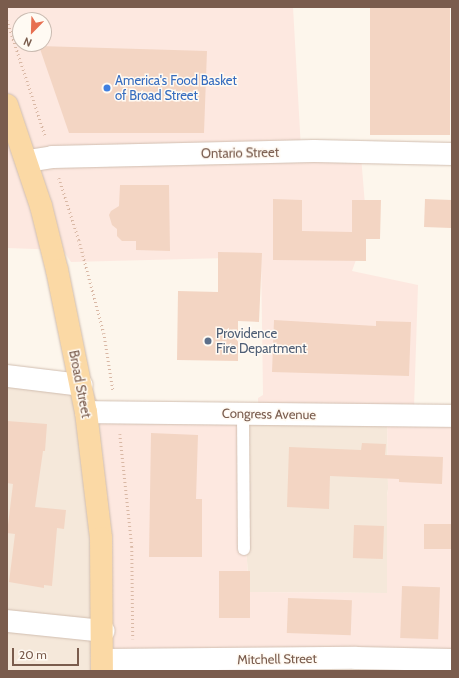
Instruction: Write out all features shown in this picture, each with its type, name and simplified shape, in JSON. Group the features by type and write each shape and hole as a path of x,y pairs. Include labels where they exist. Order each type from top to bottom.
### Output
{"main road":[{"name":"Broad Street","path":"7,105 11,127 28,161 41,206 57,270 86,412 101,538 103,631 102,666"}],"street":[{"name":"Ontario Street","path":"28,161 52,157 314,151 452,154"},
{"path":"7,376 81,385"},
{"name":"Congress Avenue","path":"86,412 452,416"},
{"path":"7,621 103,631"},
{"name":"Mitchell Street","path":"102,666 356,658 452,660"}],"lane":[{"path":"243,414 244,549"}],"shaded area":[{"path":"7,7 293,7 301,149 361,156 367,229 352,271 418,285 414,408 452,412 452,662 111,662 110,542 99,414 238,418 249,592 387,593 387,413 258,410 258,398 263,395 261,257 71,262 63,250 7,248"},
{"path":"7,374 90,383 96,398 101,405 99,414 110,542 109,671 7,671"},
{"path":"387,413 387,593 249,592 238,418"}],"building":[{"path":"370,7 450,7 450,135 370,135"},
{"path":"52,46 207,51 204,133 69,133 41,52 52,52"},
{"path":"120,185 169,185 170,251 136,250 136,241 122,241 117,236 117,229 112,225 109,215 111,211 119,206"},
{"path":"273,199 302,200 302,231 352,232 352,200 381,200 380,239 366,239 366,261 273,260"},
{"path":"425,199 452,200 451,228 424,227"},
{"name":"Providence Fire Department","path":"218,252 262,253 259,322 238,321 238,361 177,360 178,291 218,292"},
{"path":"274,320 376,326 376,321 411,322 409,376 272,372"},
{"path":"7,421 47,424 45,451 43,451 35,507 66,510 64,529 57,528 52,586 44,585 44,588 9,582 15,534 7,533 13,484 7,483"},
{"path":"151,433 198,435 196,499 202,499 202,557 149,557"},
{"path":"362,443 386,444 385,455 443,457 442,484 399,482 399,479 330,476 329,509 287,507 289,447 361,450"},
{"path":"424,524 452,524 452,549 424,549"},
{"path":"354,525 384,526 383,559 353,558"},
{"path":"219,571 250,571 250,618 219,618"},
{"path":"402,586 440,587 438,639 400,638"},
{"path":"288,598 352,600 351,635 287,633"}],"place":[{"name":"America's Food Basket of Broad Street","path":"107,88"},
{"name":"Providence Fire Department","path":"208,341"}]}
